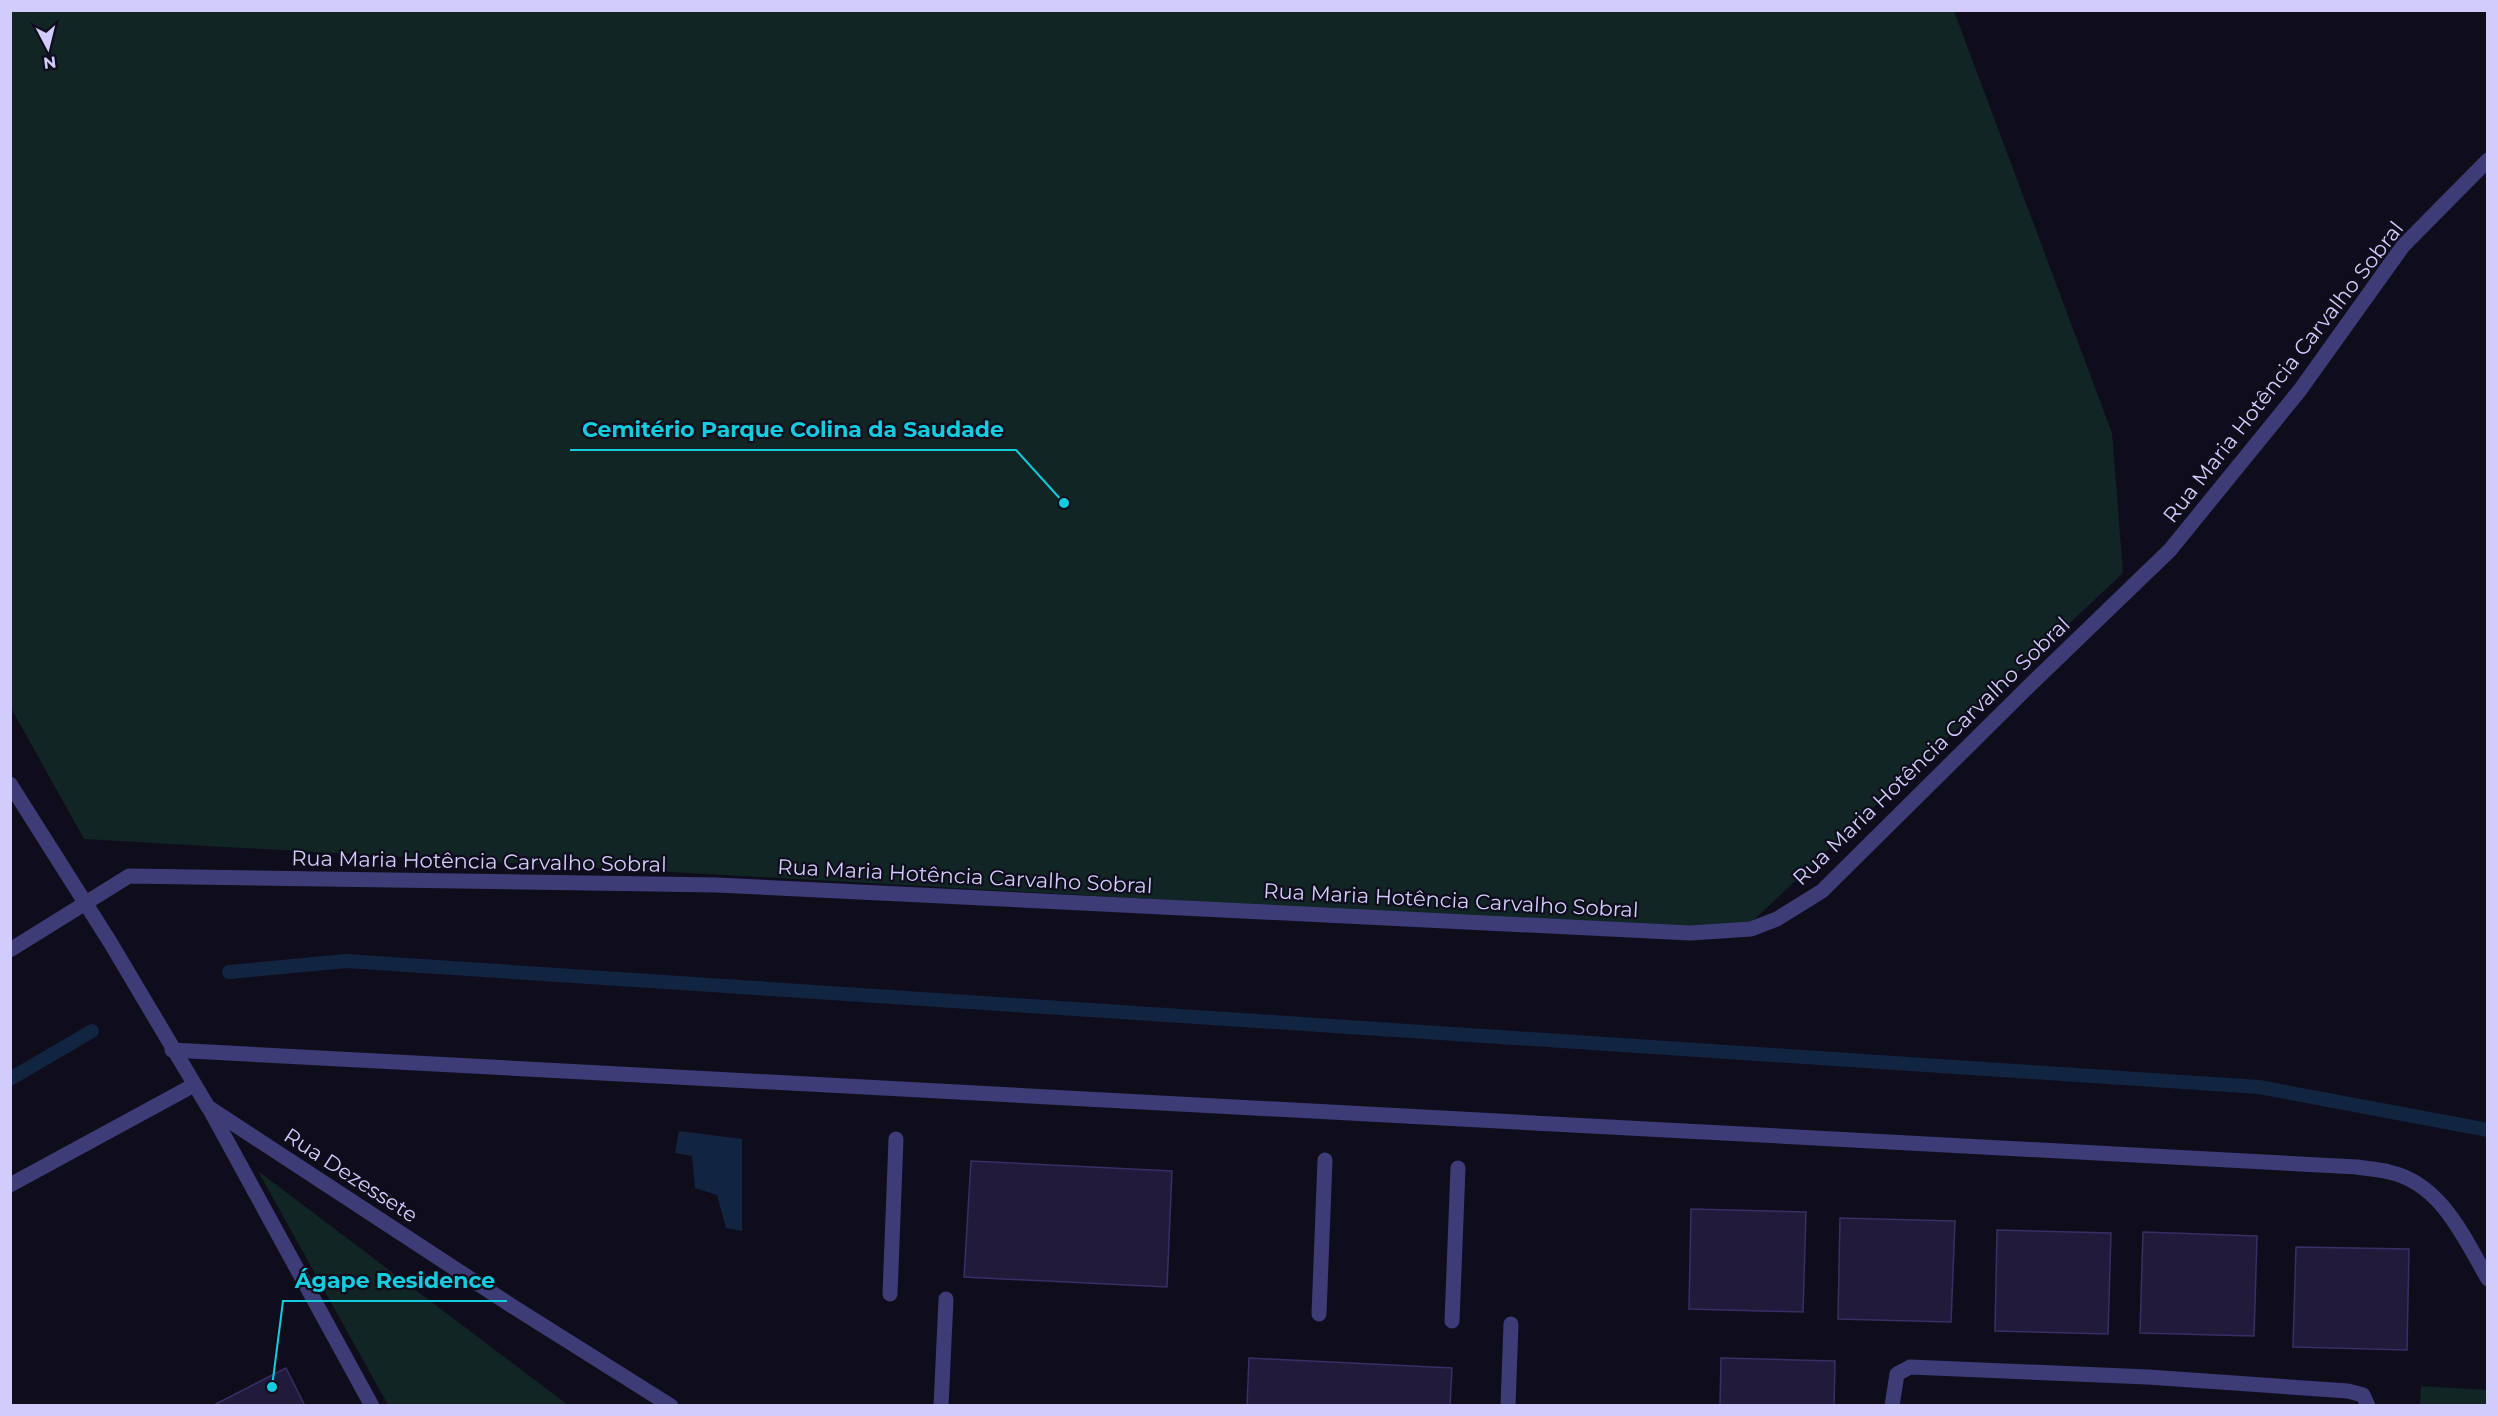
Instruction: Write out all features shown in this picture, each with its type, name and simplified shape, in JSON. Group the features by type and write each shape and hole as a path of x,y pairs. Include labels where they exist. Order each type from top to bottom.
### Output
{"street":[{"name":"Rua Maria Hotência Carvalho Sobral","path":"10,950 129,876 717,885 1690,933 1751,929 1777,919 1822,891 2170,550 2300,390 2403,246 2487,160"},
{"name":"Rua Dezessete","path":"10,784 110,942 172,1050 208,1107 512,1306 671,1406"},
{"path":"172,1050 2357,1167 2392,1172 2419,1185 2442,1204 2487,1279"},
{"path":"10,1185 194,1085"},
{"path":"208,1107 372,1406"},
{"path":"890,1294 896,1139"},
{"path":"1319,1314 1325,1160"},
{"path":"1452,1321 1458,1168"},
{"path":"940,1406 946,1299"},
{"path":"1508,1406 1511,1324"},
{"path":"1892,1406 1897,1374 1910,1367 2148,1377 2348,1391 2363,1395 2368,1406"}],"green space":[{"path":"10,11 1954,11 2112,433 2123,573 1741,932 84,839 11,708"},
{"path":"258,1171 568,1405 388,1405"},
{"path":"2421,1386 2487,1390 2487,1405 2420,1405"}],"water":[{"path":"679,1131 742,1139 742,1231 726,1228 717,1195 695,1188 692,1156 675,1153"}],"building":[{"path":"971,1161 1172,1171 1167,1287 964,1277"},
{"path":"1691,1209 1806,1212 1803,1312 1689,1309"},
{"path":"1840,1218 1955,1221 1951,1322 1838,1319"},
{"path":"1997,1230 2111,1233 2108,1334 1995,1331"},
{"path":"2143,1232 2257,1236 2254,1336 2140,1333"},
{"path":"2296,1247 2409,1249 2407,1350 2293,1347"},
{"path":"1249,1358 1452,1368 1450,1406 1247,1406"},
{"path":"1721,1358 1835,1361 1834,1406 1720,1406"},
{"path":"286,1368 305,1406 212,1406"}],"waterway":[{"path":"229,972 346,961 2259,1087 2488,1130"},
{"path":"10,1079 92,1031"}],"place":[{"name":"Cemitério Parque Colina da Saudade","path":"1064,503"},
{"name":"Ágape Residence","path":"272,1387"}]}
